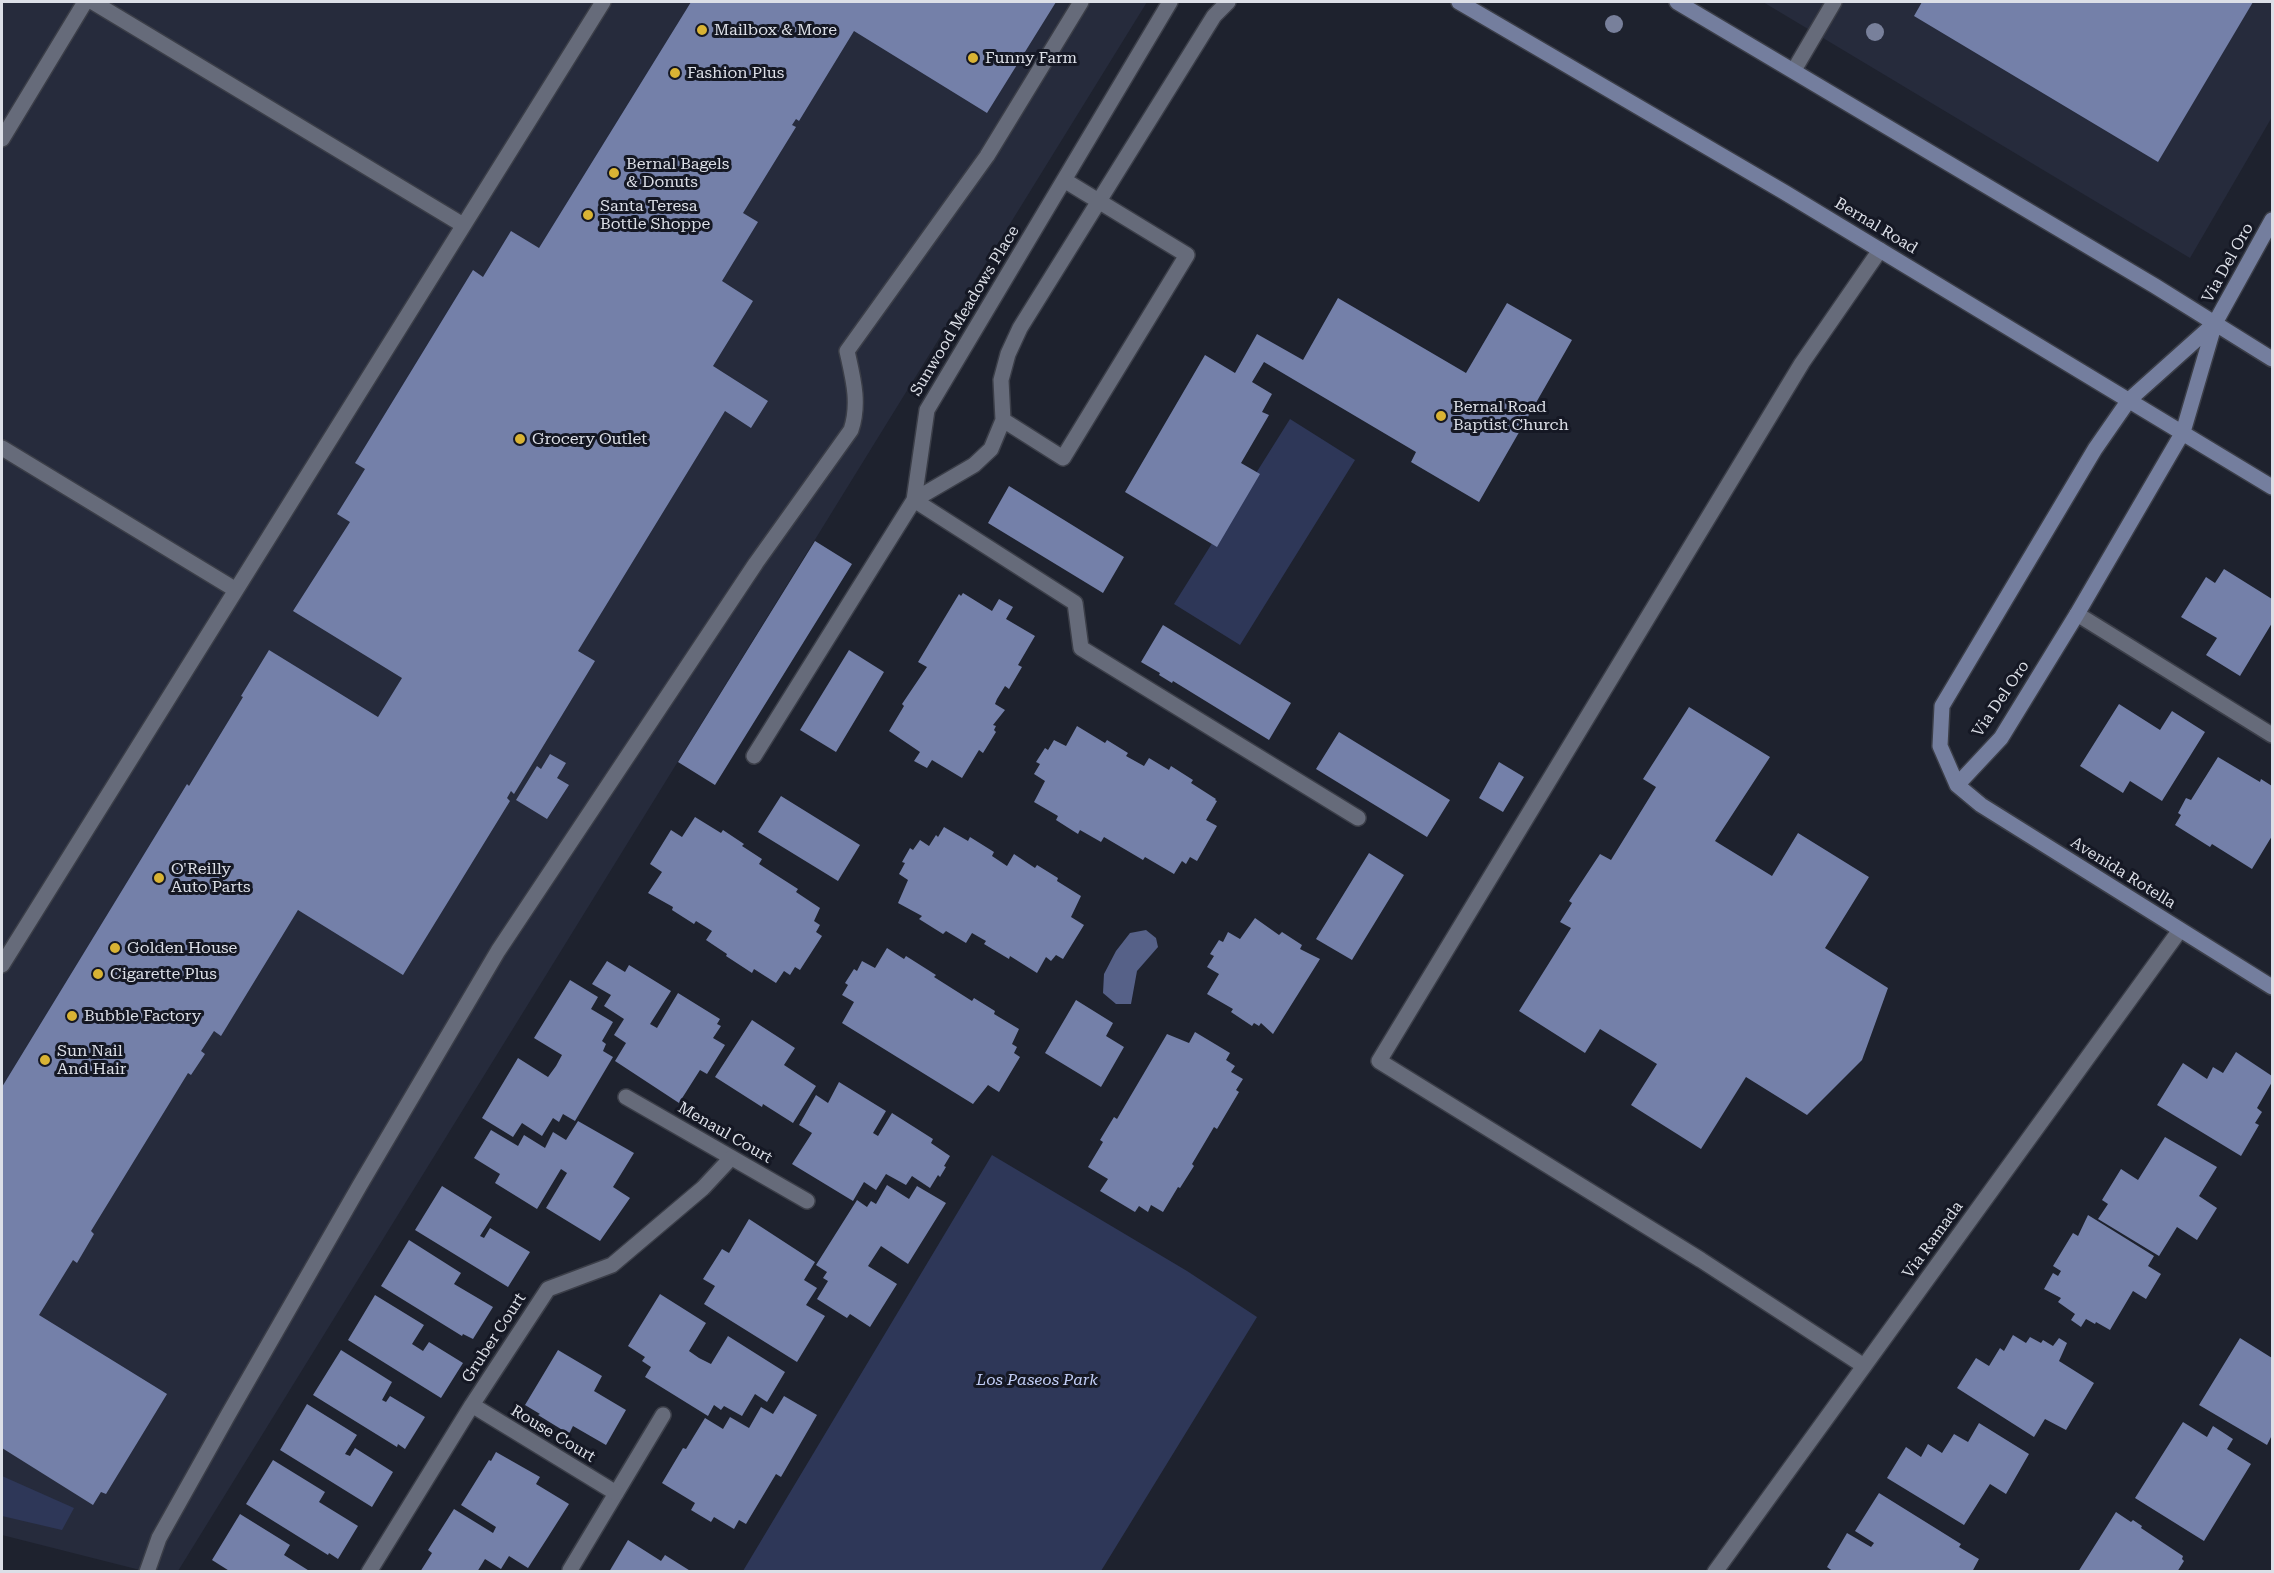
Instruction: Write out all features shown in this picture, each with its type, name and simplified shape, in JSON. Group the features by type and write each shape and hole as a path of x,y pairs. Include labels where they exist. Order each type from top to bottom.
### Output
{"main road":[{"name":"Bernal Road","path":"1459,2 1784,192 2272,487"},
{"path":"1677,2 2272,358"},
{"name":"Via Del Oro","path":"2216,323 2129,400 2095,449 1942,706 1940,746 1957,785 2001,738 2077,614 2183,432 2216,323 2272,220"},
{"name":"Avenida Rotella","path":"1957,785 1981,805 2272,987"}],"street":[{"path":"2,139 85,2"},
{"path":"93,2 463,225"},
{"path":"2,965 603,2"},
{"path":"147,1572 159,1538 234,1405 498,951 750,573 851,430 856,414 855,389 848,351 987,156 1081,2"},
{"name":"Sunwood Meadows Place","path":"914,500 927,410 1170,2"},
{"path":"754,756 914,500 974,465 991,449 1004,420 1001,380 1008,354 1020,328 1214,16 1228,2"},
{"path":"1794,70 1834,2"},
{"path":"1004,420 1063,458 1187,255 1064,180"},
{"path":"1864,1366 1701,1260 1379,1061 1802,363 1880,250"},
{"path":"2,448 236,590"},
{"path":"914,500 1075,603 1081,648 1358,818"},
{"path":"2077,614 2272,735"},
{"name":"Via Ramada","path":"1715,1572 2180,930"},
{"name":"Menaul Court","path":"626,1097 807,1201"},
{"name":"Gruber Court","path":"369,1572 472,1405 548,1289 612,1265 703,1188 731,1158"},
{"name":"Rouse Court","path":"472,1405 616,1493"},
{"path":"570,1570 663,1415"}],"shaded area":[{"path":"2,2 1147,2 178,1571 144,1571 2,1535"},
{"path":"1763,2 2272,2 2272,117 2190,258"},
{"path":"1146,930 1156,938 1158,947 1137,971 1131,1004 1116,1004 1103,993 1104,974 1116,951 1130,933"}],"green space":[{"path":"1290,419 1355,460 1240,645 1174,604"},
{"name":"Los Paseos Park","path":"992,1155 1187,1271 1257,1317 1101,1571 743,1571"},
{"path":"2,1476 74,1508 62,1530 2,1516"}],"building":[{"path":"691,2 1056,2 987,113 854,31 799,121 796,119 792,125 796,127 743,213 758,222 722,281 753,301 713,366 768,401 751,428 725,411 578,651 595,661 514,794 511,791 507,798 510,801 403,975 298,910 221,1036 214,1031 201,1051 205,1054 191,1075 188,1073 91,1231 94,1234 77,1263 73,1260 39,1315 167,1394 106,1494 101,1492 93,1505 2,1448 2,1087 187,784 189,786 269,650 378,717 402,678 293,611 350,522 337,514 365,469 355,463 473,270 483,277 511,231 539,248"},
{"path":"1922,2 2253,2 2158,162 1914,16"},
{"name":"Bernal Road Baptist Church","path":"1338,298 1466,373 1507,303 1572,340 1479,502 1411,462 1416,452 1264,362 1252,382 1272,394 1262,412 1269,415 1241,463 1260,474 1217,547 1125,492 1205,355 1235,373 1257,334 1303,360"},
{"path":"1009,486 1124,557 1103,593 988,523"},
{"path":"815,541 852,564 715,785 678,762"},
{"path":"2224,569 2272,599 2272,623 2240,676 2206,655 2217,638 2181,617 2206,577 2215,583"},
{"path":"963,593 992,611 999,599 1013,607 1006,619 1035,636 1018,665 1022,667 1009,689 1005,686 997,699 995,704 1005,710 993,725 996,726 994,730 996,732 983,753 979,750 962,778 932,760 927,768 914,761 920,752 889,731 904,706 902,704 927,667 918,662 959,594 961,596"},
{"path":"1163,625 1291,703 1269,740 1173,681 1172,683 1141,662"},
{"path":"849,650 884,672 836,752 800,730"},
{"path":"2119,704 2160,730 2172,711 2205,732 2162,801 2130,781 2123,793 2080,766"},
{"path":"1689,707 1770,757 1715,841 1772,876 1798,833 1869,877 1825,948 1888,988 1862,1060 1807,1115 1746,1077 1701,1149 1631,1105 1657,1064 1600,1029 1585,1053 1519,1011 1571,928 1560,922 1572,903 1569,901 1600,854 1611,860 1656,787 1643,779"},
{"path":"1077,726 1105,743 1107,740 1128,753 1126,756 1144,766 1149,758 1169,770 1171,766 1193,780 1191,783 1216,799 1206,820 1217,826 1197,861 1190,857 1186,864 1182,861 1174,874 1145,857 1143,860 1104,837 1101,842 1080,830 1078,834 1056,820 1058,816 1034,802 1045,781 1034,774 1040,764 1036,762 1045,748 1048,750 1054,740 1066,746"},
{"path":"1339,732 1450,800 1427,837 1316,769"},
{"path":"550,754 566,763 557,778 569,785 547,819 516,800 537,766 541,769"},
{"path":"2218,757 2260,782 2261,779 2272,786 2272,836 2252,869 2212,844 2210,847 2175,825 2186,798 2191,800"},
{"path":"1499,762 1524,777 1503,812 1479,798"},
{"path":"781,796 860,845 838,881 758,832"},
{"path":"695,817 721,833 723,830 744,844 742,846 762,859 759,864 798,889 796,892 820,908 814,921 820,925 816,932 822,936 800,970 795,967 790,975 784,971 776,983 754,969 752,973 706,940 712,931 696,921 694,924 672,910 673,907 648,893 662,872 650,864 671,830 682,837"},
{"path":"944,827 968,841 970,837 994,852 992,856 1007,866 1014,854 1035,868 1037,865 1081,896 1071,917 1084,925 1063,959 1056,955 1051,961 1046,957 1037,973 1010,956 1009,959 984,944 986,941 972,933 966,943 946,931 943,934 919,919 922,916 898,903 908,880 899,874 905,863 902,862 910,848 913,850 920,840 929,846"},
{"path":"1369,853 1404,875 1352,960 1316,939"},
{"path":"1255,918 1279,935 1282,932 1302,945 1300,949 1320,959 1273,1034 1261,1023 1259,1026 1254,1023 1252,1026 1231,1012 1233,1009 1207,994 1219,974 1207,967 1214,956 1210,954 1219,940 1223,942 1228,932 1240,939"},
{"path":"887,948 904,959 906,956 936,975 934,977 972,1001 974,998 995,1011 994,1014 1019,1029 1012,1044 1017,1047 1014,1053 1020,1057 999,1092 988,1085 973,1104 842,1023 854,1002 842,995 848,985 845,983 854,969 857,971 862,961 875,968"},
{"path":"607,961 625,972 629,965 671,991 650,1024 657,1028 678,993 720,1019 717,1024 721,1026 713,1038 725,1045 707,1074 700,1070 679,1103 615,1061 626,1043 614,1035 624,1019 604,1006 611,995 592,984"},
{"path":"570,980 598,997 591,1009 613,1022 602,1041 606,1044 603,1051 613,1057 575,1121 563,1114 559,1122 553,1118 542,1136 522,1123 513,1137 482,1118 518,1058 548,1077 556,1066 562,1055 534,1038"},
{"path":"1076,1000 1113,1023 1106,1036 1124,1047 1101,1087 1045,1053"},
{"path":"752,1020 795,1048 784,1065 816,1086 793,1123 763,1104 762,1107 715,1077"},
{"path":"1195,1032 1230,1053 1226,1060 1235,1066 1231,1072 1243,1079 1236,1090 1239,1092 1217,1129 1214,1127 1192,1164 1194,1166 1163,1212 1151,1205 1148,1212 1139,1206 1135,1212 1100,1191 1108,1179 1088,1167 1103,1142 1100,1140 1114,1117 1117,1119 1167,1034 1189,1043"},
{"path":"2236,1052 2272,1076 2272,1082 2257,1108 2262,1112 2255,1123 2259,1125 2241,1156 2157,1105 2183,1063 2207,1079 2213,1067 2223,1073"},
{"path":"839,1082 886,1111 873,1133 878,1136 892,1113 933,1139 931,1143 950,1156 940,1177 938,1175 930,1188 912,1176 906,1185 886,1174 876,1190 864,1182 853,1201 792,1164 812,1133 799,1125 816,1095 828,1103"},
{"path":"578,1121 634,1153 613,1187 630,1198 600,1241 546,1208 567,1173 561,1169 537,1209 495,1183 500,1174 474,1158 491,1130 518,1146 524,1135 545,1148 553,1132 566,1140"},
{"path":"2165,1137 2217,1167 2199,1196 2217,1208 2197,1240 2177,1227 2159,1256 2098,1219 2108,1204 2102,1200 2121,1169 2138,1180"},
{"path":"887,1185 909,1199 917,1186 946,1203 908,1264 881,1246 868,1266 897,1284 870,1327 850,1314 847,1318 817,1299 828,1281 823,1278 827,1272 816,1265 857,1200 867,1207 871,1201 876,1204"},
{"path":"442,1186 492,1217 480,1236 484,1238 490,1228 530,1252 508,1287 415,1230"},
{"path":"2088,1215 2154,1256 2148,1266 2161,1274 2146,1299 2133,1291 2110,1330 2086,1319 2081,1327 2071,1320 2075,1314 2058,1302 2061,1298 2044,1289 2053,1273 2058,1276 2061,1271 2053,1266 2073,1233 2078,1236"},
{"path":"749,1219 815,1262 804,1280 817,1288 806,1305 825,1316 797,1362 704,1304 715,1286 703,1279 722,1249 729,1253"},
{"path":"409,1240 461,1273 454,1284 493,1307 473,1339 463,1334 462,1336 381,1286"},
{"path":"660,1294 706,1323 689,1351 699,1358 711,1364 728,1336 785,1372 767,1402 755,1394 742,1416 724,1406 721,1410 714,1405 708,1416 645,1377 651,1367 642,1361 645,1357 628,1346"},
{"path":"375,1295 424,1325 412,1344 423,1351 429,1342 463,1363 441,1398 348,1340"},
{"path":"2013,1335 2026,1343 2030,1337 2041,1343 2043,1340 2053,1346 2059,1338 2067,1343 2059,1361 2094,1383 2066,1430 2045,1419 2034,1437 1957,1388 1976,1358 1989,1366 2000,1348 2004,1351"},
{"path":"2240,1338 2272,1358 2272,1435 2267,1445 2199,1405"},
{"path":"341,1350 392,1382 382,1400 386,1402 390,1396 425,1417 405,1449 398,1444 397,1447 313,1395"},
{"path":"558,1350 602,1376 594,1391 626,1410 606,1445 573,1426 569,1434 525,1405"},
{"path":"784,1396 817,1415 781,1477 776,1474 746,1524 739,1520 734,1529 714,1517 711,1522 691,1510 695,1503 662,1483 705,1418 723,1429 730,1417 749,1428 761,1407 773,1414"},
{"path":"307,1404 357,1435 345,1454 350,1456 355,1448 393,1472 372,1507 280,1450"},
{"path":"2183,1422 2207,1437 2213,1426 2233,1439 2227,1449 2251,1464 2204,1541 2135,1498"},
{"path":"1979,1423 2029,1454 2006,1494 1990,1484 1964,1525 1887,1478 1906,1447 1921,1457 1928,1444 1942,1453 1954,1434 1968,1442"},
{"path":"496,1452 540,1477 536,1484 569,1504 528,1568 509,1556 501,1569 485,1559 477,1572 420,1572 432,1553 428,1550 454,1509 493,1533 496,1527 461,1505"},
{"path":"273,1460 325,1492 319,1502 358,1526 338,1559 246,1504"},
{"path":"1879,1493 1961,1544 1959,1547 1979,1559 1972,1572 1834,1572 1827,1567 1847,1533 1871,1547 1874,1543 1855,1531"},
{"path":"2116,1512 2131,1522 2133,1520 2142,1526 2141,1528 2183,1556 2184,1561 2177,1572 2078,1572"},
{"path":"240,1514 290,1545 284,1555 311,1572 231,1572 212,1560"},
{"path":"628,1540 661,1561 665,1555 692,1572 609,1572"}],"place":[{"name":"Mailbox & More","path":"702,30"},
{"name":"Funny Farm","path":"973,58"},
{"name":"Fashion Plus","path":"675,73"},
{"name":"Bernal Bagels & Donuts","path":"614,173"},
{"name":"Santa Teresa Bottle Shoppe","path":"588,215"},
{"name":"Bernal Road Baptist Church","path":"1441,416"},
{"name":"Grocery Outlet","path":"520,439"},
{"name":"O'Reilly Auto Parts","path":"159,878"},
{"name":"Golden House","path":"115,948"},
{"name":"Cigarette Plus","path":"98,974"},
{"name":"Bubble Factory","path":"72,1016"},
{"name":"Sun Nail And Hair","path":"45,1060"}]}
